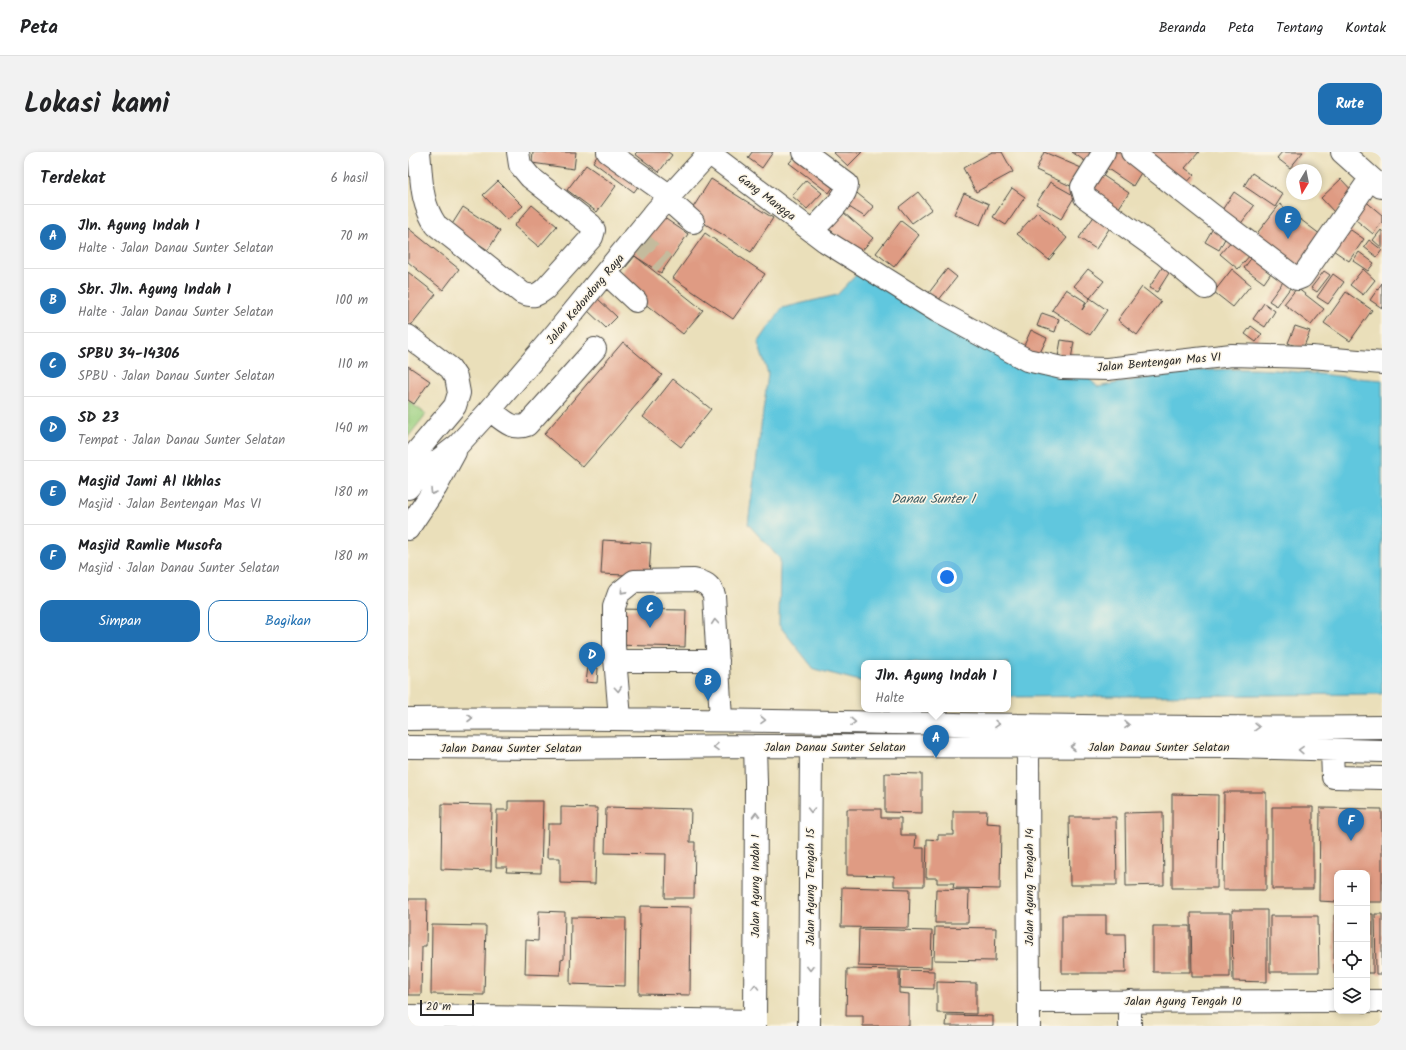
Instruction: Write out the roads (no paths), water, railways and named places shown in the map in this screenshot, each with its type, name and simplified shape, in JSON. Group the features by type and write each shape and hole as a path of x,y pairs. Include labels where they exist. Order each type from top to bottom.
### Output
{"street":[{"path":"420,152 424,203 428,214 436,225 522,293 531,296 538,295 545,289 592,237 594,230 591,225 530,177 520,165 518,152"},
{"path":"608,152 669,198 693,222"},
{"path":"804,152 847,184 847,188 842,198 819,236"},
{"path":"1104,152 1082,187 1082,193 1085,197 1164,254 1205,288"},
{"path":"1132,152 1205,210 1297,279 1302,277 1378,185 1342,152"},
{"name":"Jalan Kedondong Raya","path":"408,488 418,476 458,445 490,410 669,198 710,153"},
{"name":"Gang Mangga","path":"710,153 819,236"},
{"name":"Jalan Bentengan Mas VI","path":"819,236 937,311 998,345 1027,360 1062,368 1107,369 1232,355 1311,357 1382,363"},
{"path":"606,273 636,301"},
{"path":"408,336 450,368 456,377 459,393 455,406 408,462"},
{"path":"490,410 512,426 521,427 527,425 595,349"},
{"name":"Jalan Kedondong Raya","path":"408,529 436,487 458,445"},
{"path":"620,718 615,661 614,607 619,593 634,581 694,580 703,582 711,587 714,595 721,720"},
{"path":"615,661 718,661"},
{"name":"Jalan Danau Sunter Selatan","path":"408,719 620,718 913,723 1382,727"},
{"name":"Jalan Agung Indah 1","path":"755,746 755,1024"},
{"name":"Jalan Danau Sunter Selatan","path":"408,747 1235,747 1332,751 1382,751"},
{"name":"Jalan Agung Tengah 15","path":"809,1026 811,747"},
{"name":"Jalan Agung Tengah 14","path":"1028,747 1029,1026"},
{"path":"1332,751 1333,777 1382,778"},
{"path":"1130,1001 1130,1026"},
{"name":"Jalan Agung Tengah 10","path":"1029,1002 1334,1001"},
{"path":"1370,1001 1382,1001"},
{"path":"408,1016 496,1022 755,1024"}],"water":[{"name":"Danau Sunter 1","path":"857,274 1085,375 1098,387 1170,374 1225,369 1278,370 1382,380 1382,694 1011,697 1011,660 861,660 861,681 814,669 779,625 780,559 748,524 768,374 758,343 782,308 837,295"}],"tunnel":[{"path":"635,237 664,264"}],"place":[{"name":"Masjid Jami Al Ikhlas","path":"1288,239"},
{"name":"SPBU 34-14306","path":"650,628"},
{"name":"SD 23","path":"592,675"},
{"name":"Sbr. Jln. Agung Indah 1","path":"708,701"},
{"name":"Jln. Agung Indah 1","path":"936,758"},
{"name":"Masjid Ramlie Musofa","path":"1351,841"}]}
